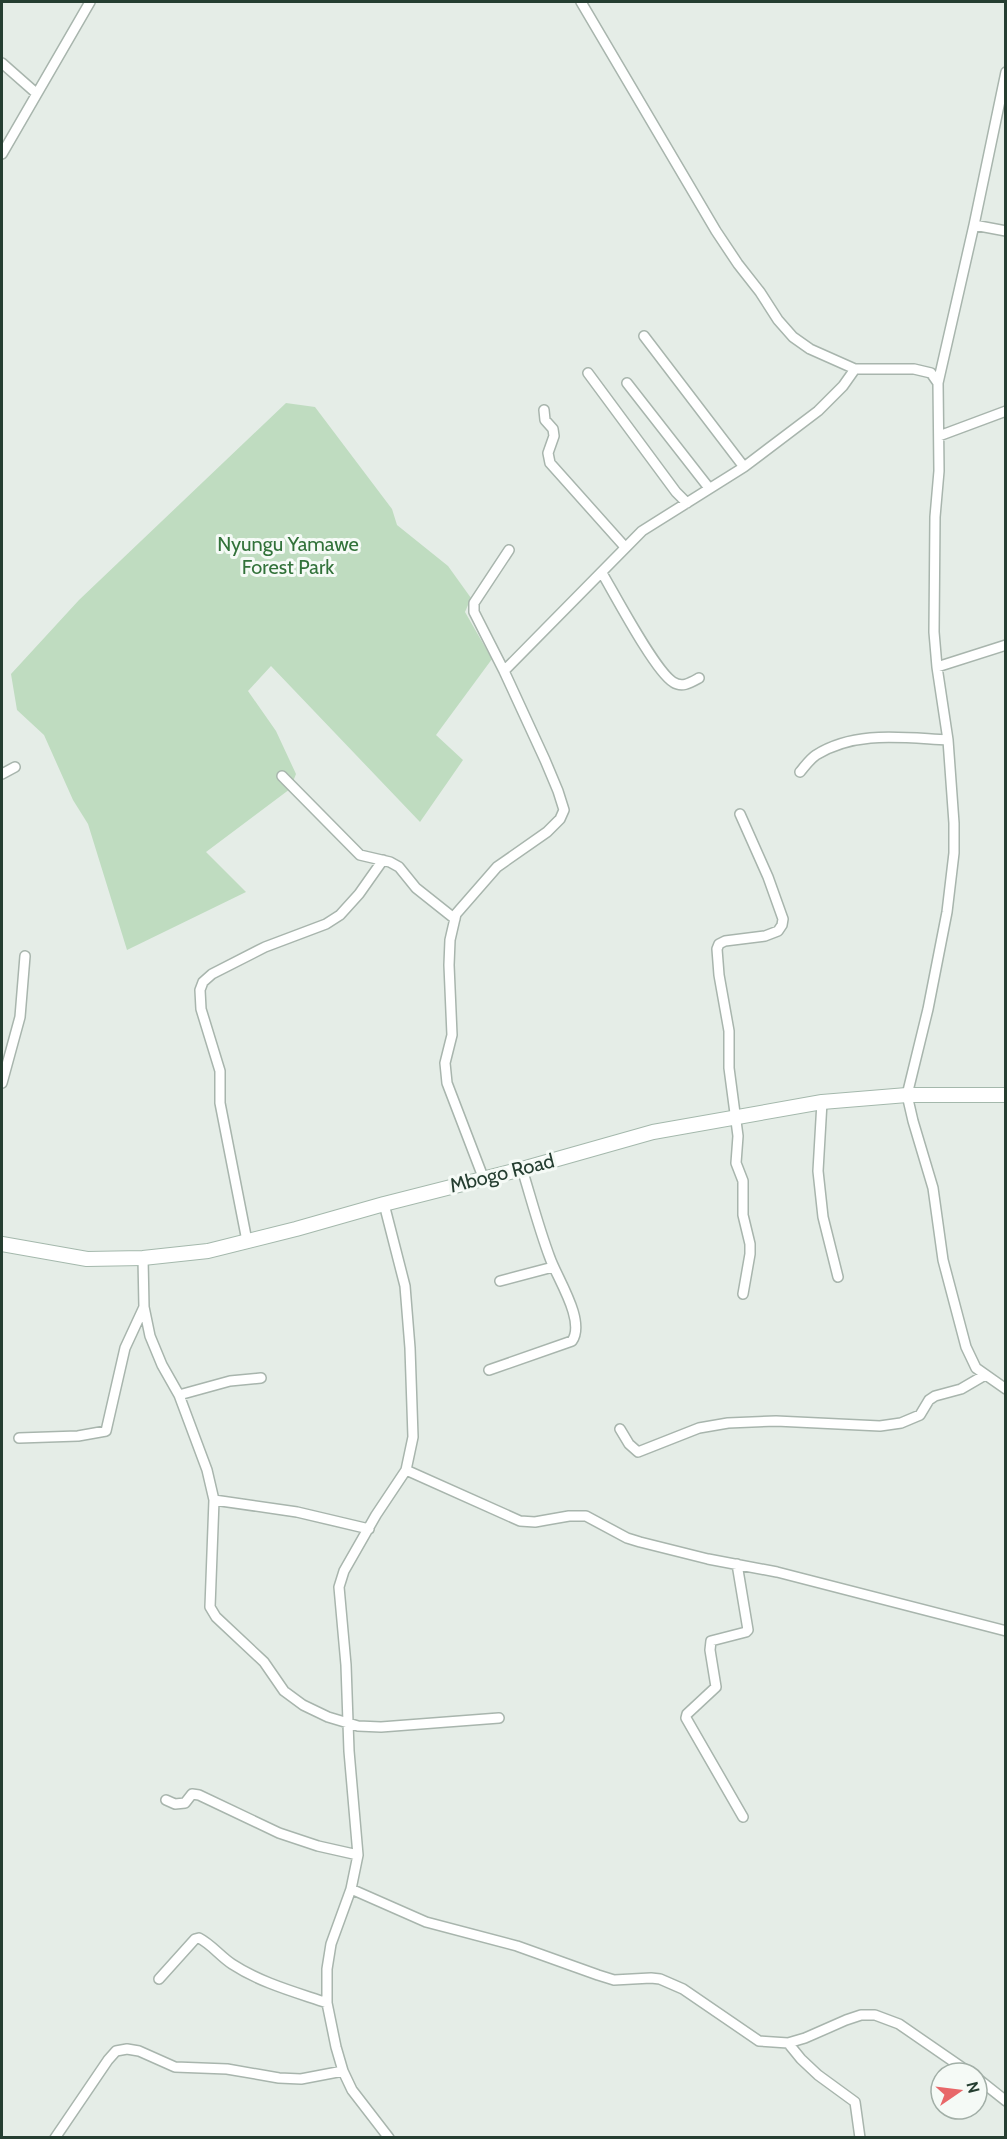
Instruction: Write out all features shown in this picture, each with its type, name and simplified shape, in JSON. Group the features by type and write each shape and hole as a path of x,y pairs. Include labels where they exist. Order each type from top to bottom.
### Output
{"main road":[{"name":"Mbogo Road","path":"2,1244 87,1260 143,1258 208,1251 654,1132 822,1102 907,1095 1005,1095"}],"street":[{"path":"2,154 90,2"},
{"path":"581,2 716,231 778,320 793,337 810,349 855,369 914,369 931,373 938,383"},
{"path":"2,63 36,93"},
{"path":"1005,72 974,225 938,383 939,471 934,517 934,632 948,740 954,823 952,879 928,1009 907,1095 933,1188 943,1260 966,1347 976,1368 1005,1389"},
{"path":"974,225 1005,231"},
{"path":"644,336 744,467"},
{"path":"504,671 642,531 744,467 818,411 843,386 855,369"},
{"path":"588,373 676,492 687,503"},
{"path":"627,383 709,488"},
{"path":"544,410 545,420 553,429 554,436 548,453 550,463 626,547"},
{"path":"939,436 1005,411"},
{"path":"483,1177 447,1083 445,1070 446,1054 452,1035 450,940 460,909 497,867 547,832 563,813 558,791 473,607 509,550"},
{"path":"602,573 653,658 667,677 673,683 680,685 686,685 699,678"},
{"path":"937,667 1005,645"},
{"path":"800,772 814,756 831,748 867,738 948,740"},
{"path":"2,774 15,767"},
{"path":"282,776 360,855 390,862 399,867 416,888 455,920"},
{"path":"740,814 765,869 783,919 778,931 765,936 725,940 719,944 717,949 729,1032 729,1068 738,1136 736,1163 743,1181 742,1215 750,1254 744,1294"},
{"path":"247,1241 220,1103 220,1071 201,1009 200,990 203,982 212,974 265,947 326,924 340,915 359,894 383,860"},
{"path":"2,1083 20,1017 25,956"},
{"path":"822,1102 818,1171 830,1249 838,1277"},
{"path":"489,1370 574,1339 576,1331 568,1297 553,1267 522,1169"},
{"path":"384,1204 405,1286 414,1422 411,1453 406,1470 344,1571 339,1587 358,1855 351,1889 329,1954 327,2002 343,2071 352,2090 389,2138"},
{"path":"143,1258 144,1307 150,1336 179,1395 207,1470 214,1500 210,1607 212,1612 264,1662 284,1691 308,1707 349,1724 381,1727 499,1718"},
{"path":"500,1281 553,1267"},
{"path":"19,1438 78,1436 106,1431 125,1348 144,1307"},
{"path":"620,1429 628,1443 638,1452 680,1433 728,1423 776,1421 880,1426 913,1419 920,1415 929,1400 935,1396 962,1389 985,1375"},
{"path":"179,1395 230,1381 261,1378"},
{"path":"406,1470 520,1521 535,1522 569,1516 586,1516 627,1538 777,1572 1005,1631"},
{"path":"214,1500 297,1512 369,1529"},
{"path":"737,1564 748,1630 711,1641 710,1650 716,1687 689,1712 686,1718 743,1817"},
{"path":"166,1800 175,1804 185,1803 192,1794 199,1795 279,1833 318,1846 358,1855"},
{"path":"351,1889 426,1922 517,1946 614,1980 660,1979 683,1989 759,2041 788,2043 846,2020 875,2015 899,2024 953,2061"},
{"path":"159,1979 198,1938 247,1973 268,1983 327,2002"},
{"path":"788,2043 818,2075 855,2102 860,2138"},
{"path":"55,2138 108,2060 121,2049 139,2051 175,2067 227,2069 279,2078 302,2079 343,2071"},
{"path":"989,2089 1005,2102"}],"green space":[{"name":"Nyungu Yamawe Forest Park","path":"286,403 315,407 392,509 397,525 448,566 471,598 465,612 492,659 436,735 463,760 420,822 271,666 248,691 276,731 296,774 290,789 206,852 246,892 127,950 88,824 73,800 44,735 17,710 11,674 79,600"}]}
